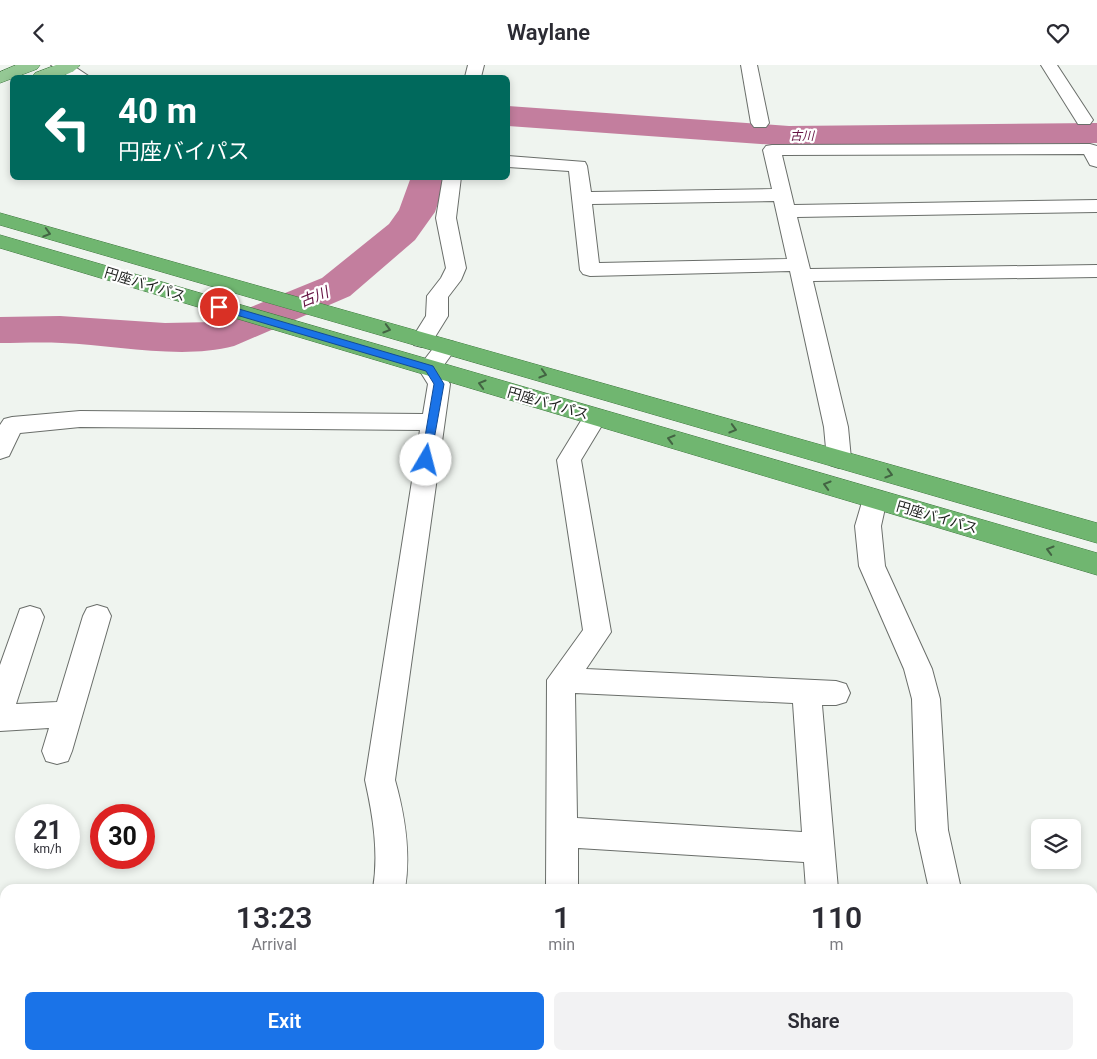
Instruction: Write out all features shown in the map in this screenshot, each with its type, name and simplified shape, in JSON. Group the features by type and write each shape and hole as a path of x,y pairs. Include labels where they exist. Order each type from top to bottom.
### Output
{"highway":[{"name":"円座バイパス","path":"0,219 1097,533"},
{"name":"円座バイパス","path":"0,241 1097,564"},
{"path":"839,459 874,499"}],"main road":[{"path":"0,78 31,65"},
{"path":"45,75 65,66"}],"street":[{"path":"749,65 760,123"},
{"path":"1049,65 1084,120"},
{"path":"65,66 79,75"},
{"path":"839,459 836,427 772,151 1090,149 1097,161"},
{"path":"510,162 578,166 590,270 1097,271"},
{"path":"422,340 437,316 438,296 451,280 456,268 446,218 446,207 451,180"},
{"path":"582,198 784,203 1097,206"},
{"path":"390,884 388,810 380,780 439,384 429,368 446,347"},
{"path":"562,884 561,679 597,632 568,460 595,417"},
{"path":"0,450 12,425 80,419 432,422"},
{"path":"874,499 868,525 872,566 918,669 926,699 932,831 944,884"},
{"path":"57,751 97,616"},
{"path":"0,708 30,617"},
{"path":"561,679 822,693 819,849 822,884"},
{"path":"0,717 68,714"},
{"path":"562,832 819,849"}],"waterway":[{"name":"古川","path":"510,116 789,136 1097,133"},
{"name":"古川","path":"0,330 60,329 165,337 219,336 336,287 402,232 417,212 428,180"}],"route":[{"path":"219,307 429,368 439,384 426,460"}]}
